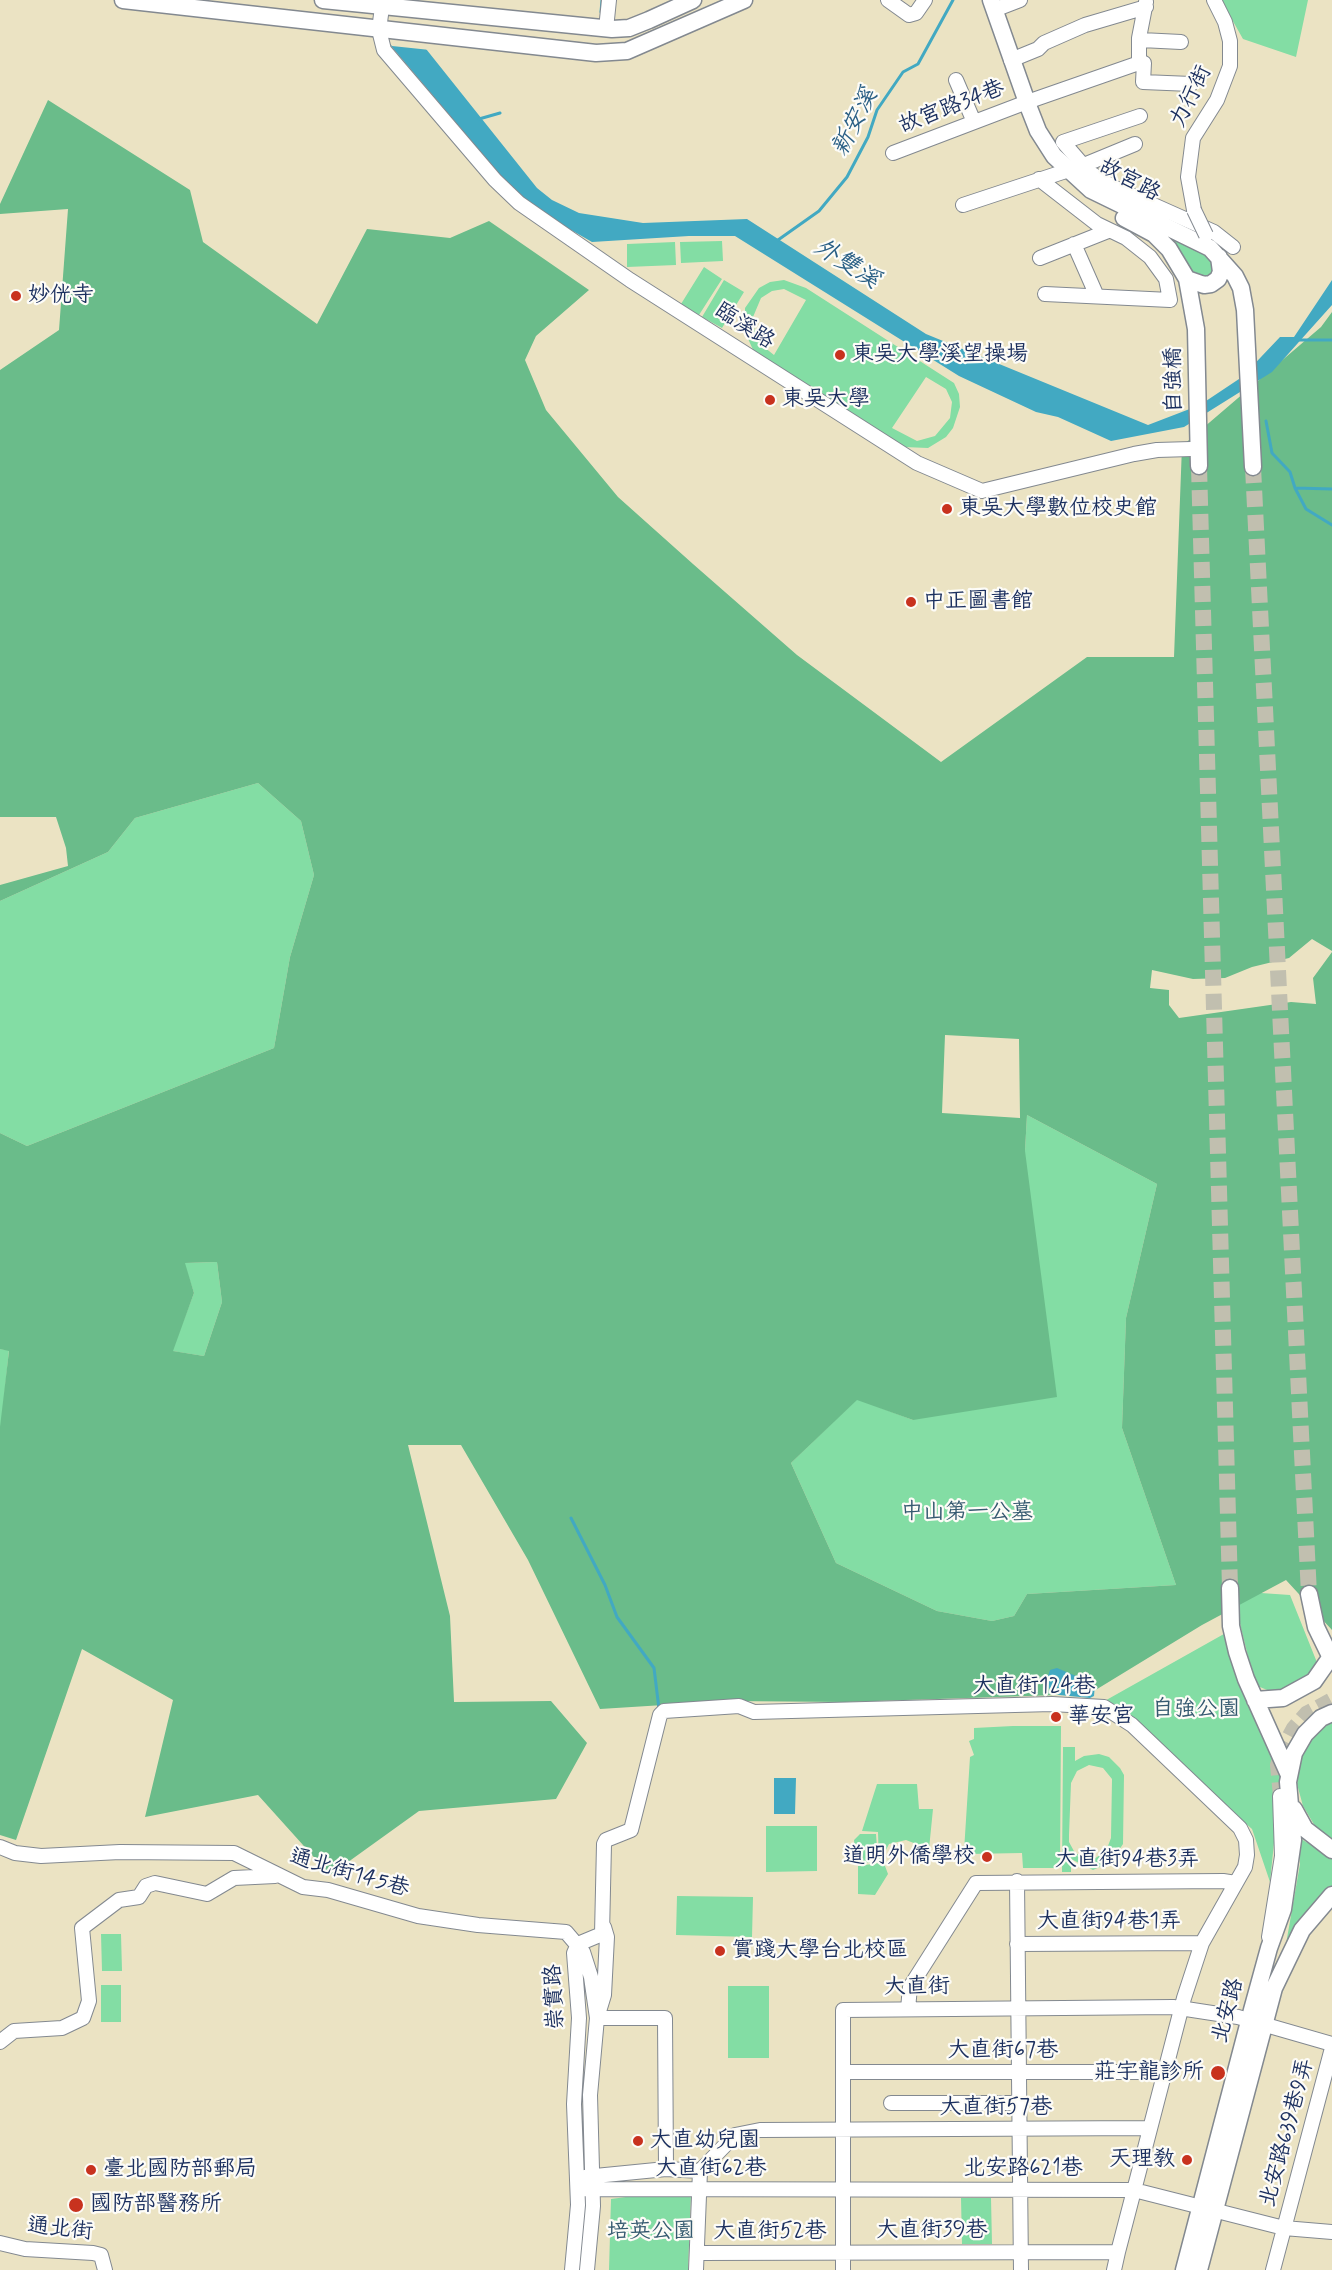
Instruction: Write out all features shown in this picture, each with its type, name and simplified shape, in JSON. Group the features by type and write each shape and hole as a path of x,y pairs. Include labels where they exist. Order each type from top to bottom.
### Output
{"main road":[{"path":"123,0 596,53 627,51 744,0"},
{"path":"324,0 606,29 629,28 693,0"},
{"name":"故宮路","path":"989,3 1011,60 1022,103"},
{"name":"故宮路","path":"989,3 1022,103 1046,144 1091,190 1212,247 1241,288 1245,310 1253,467"},
{"name":"故宮路","path":"1070,170 1084,197 1154,234 1169,249 1187,279 1196,329"},
{"path":"1187,279 1204,285 1211,284 1218,279 1221,272 1212,247"},
{"name":"自強橋","path":"1196,329 1199,466"},
{"path":"1230,1588 1231,1626 1237,1652 1288,1775"},
{"path":"1255,1700 1282,1698 1314,1681 1331,1659 1316,1627 1309,1593"},
{"name":"北安路","path":"1199,2270 1208,2209 1256,2022 1269,1948 1283,1909 1291,1868 1293,1840 1285,1796 1288,1775 1294,1753 1305,1734 1321,1718 1332,1713"},
{"name":"北安路","path":"1285,1796 1305,1829 1332,1850"},
{"name":"北安路","path":"1256,2022 1302,1930 1332,1895"},
{"path":"1287,1961 1332,1910"},
{"name":"北安路","path":"1184,2270 1208,2209"}],"street":[{"path":"606,29 609,0"},
{"path":"888,0 909,15 916,13 925,0"},
{"path":"989,3 1020,0"},
{"name":"力行街","path":"1212,247 1194,210 1188,177 1193,138 1216,100 1230,66 1230,41 1225,22 1214,0"},
{"path":"1011,60 1038,50 1044,43 1085,25 1146,4 1139,63 1144,63 1143,82 1191,84"},
{"name":"臨溪路","path":"382,7 379,30 384,50 495,180 519,202 630,280 917,463 981,491 1150,451 1191,449"},
{"path":"1141,40 1181,42"},
{"name":"故宮路34巷","path":"893,153 1022,103 1139,63"},
{"path":"956,80 974,122"},
{"path":"1070,170 1063,142 1140,116"},
{"path":"963,205 1070,170 1135,144"},
{"path":"1070,170 1089,172 1113,187 1214,232 1233,247"},
{"path":"1039,179 1108,231 1126,238 1150,257 1166,279 1170,300 1096,294 1045,294"},
{"path":"1040,258 1108,231"},
{"path":"1074,244 1096,294"},
{"name":"大直街124巷","path":"604,1927 604,1844 606,1840 631,1830 660,1715 664,1711 739,1706 754,1712 1052,1704 1104,1707 1132,1725 1240,1828 1246,1840 1247,1856 1236,1883 1202,1943 1180,2008 1114,2270"},
{"name":"通北街145巷","path":"0,1847 15,1853 41,1856 120,1852 234,1853 303,1887 328,1890 418,1916 478,1925 566,1932 578,1944"},
{"path":"0,2042 14,2031 62,2028 83,2018 89,2001 82,1928 119,1900 139,1897 146,1886 155,1883 207,1894 234,1878 277,1876"},
{"path":"1017,1881 1021,2270"},
{"name":"大直街94巷3弄","path":"908,2009 910,1987 976,1882 1223,1881 1236,1883"},
{"path":"578,1944 602,1934 604,1927"},
{"path":"604,1927 607,1937 604,1995 597,2018 665,2018 666,2169"},
{"name":"大直街94巷1弄","path":"1017,1944 1202,1943"},
{"name":"崇實路","path":"572,2270 578,2224 574,2104 579,2018 574,1953 578,1944 584,1952 591,1977 597,2018 589,2126 593,2183 587,2270"},
{"name":"大直街","path":"843,2270 843,2010 1180,2008 1256,2022 1332,2046"},
{"name":"北安路639巷9弄","path":"1273,2270 1332,2046"},
{"name":"大直街67巷","path":"843,2072 1163,2072"},
{"path":"891,2103 1018,2103"},
{"name":"大直街57巷","path":"700,2171 735,2135 760,2130 1150,2128"},
{"path":"578,2183 593,2183 666,2169 700,2171 696,2270"},
{"name":"大直街62巷","path":"593,2183 698,2190 843,2190"},
{"name":"北安路621巷","path":"843,2190 1134,2190 1284,2228 1332,2232"},
{"name":"通北街","path":"0,2243 25,2249 101,2255 105,2270"},
{"name":"大直街52巷","path":"697,2253 843,2252"},
{"name":"大直街39巷","path":"843,2252 1118,2252"}],"green space":[{"path":"1221,0 1308,0 1296,57 1243,39"},
{"path":"48,100 190,190 203,242 317,324 367,229 450,238 489,221 589,290 536,336 525,360 546,410 618,497 797,655 941,762 1087,657 1174,657 1182,446 1321,327 1332,312 1332,951 1312,939 1289,958 1252,967 1225,978 1193,979 1152,970 1150,988 1169,990 1169,1005 1179,1018 1291,1002 1316,1004 1313,978 1332,952 1332,1630 1286,1580 1202,1625 1089,1694 845,1702 727,1701 600,1709 528,1560 461,1445 408,1445 450,1616 454,1702 551,1701 587,1743 556,1799 419,1811 330,1875 258,1795 145,1817 173,1700 82,1649 16,1840 0,1835 0,1427 9,1351 0,1349 0,1133 27,1146 274,1048 290,957 314,875 301,821 258,783 135,818 108,852 0,901 0,885 68,866 66,848 56,817 0,817 0,370 59,330 68,209 0,214 0,204","holes":["945,1035 1019,1039 1020,1118 942,1113","1027,1115 1157,1184 1126,1318 1122,1428 1176,1585 1027,1594 1014,1616 992,1621 937,1611 836,1563 791,1463 857,1400 913,1420 1057,1397 1025,1151","217,1262 222,1302 204,1356 173,1351 194,1293 185,1263"]},
{"path":"1160,233 1193,246 1211,259 1217,273 1198,281"},
{"path":"722,241 723,261 681,263 680,242"},
{"path":"675,242 676,265 627,267 627,244"},
{"path":"704,267 722,279 699,315 681,304"},
{"path":"724,280 744,292 722,328 702,317"},
{"path":"784,280 806,288 954,383 959,394 960,407 953,428 946,437 928,448 904,447 754,352 745,332 745,308 759,288 770,282","holes":["784,289 806,300 774,355 759,343 755,335 753,317 761,298 772,291","926,377 946,389 952,402 950,418 935,436 917,441 892,428"]},
{"path":"258,783 301,821 314,875 290,957 274,1048 27,1146 0,1133 0,901 108,852 135,818"},
{"name":"中山第一公墓","path":"1027,1115 1157,1184 1126,1318 1122,1428 1176,1585 1027,1594 1014,1616 992,1621 937,1611 836,1563 791,1463 857,1399 913,1420 1025,1151"},
{"path":"217,1262 222,1302 204,1356 172,1351 194,1293 184,1263"},
{"path":"0,1349 9,1350 1,1428 0,1427"},
{"name":"自強公園","path":"1232,1591 1290,1595 1320,1670 1277,1694 1255,1685"},
{"name":"自強公園","path":"1231,1630 1281,1774 1270,1882 1252,1829 1123,1715 1101,1703"},
{"path":"1332,1721 1332,1839 1315,1826 1303,1806 1297,1784 1300,1761 1309,1740"},
{"path":"1061,1726 1060,1868 1023,1868 1022,1853 968,1854 964,1851 970,1757 974,1755 969,1741 974,1739 974,1728"},
{"path":"1063,1747 1075,1747 1075,1761 1084,1756 1099,1754 1109,1757 1124,1775 1123,1844 1111,1862 1093,1870 1071,1859 1071,1872 1062,1872","holes":["1089,1765 1103,1768 1112,1779 1111,1838 1106,1851 1094,1859 1088,1859 1075,1853 1069,1842 1071,1783 1077,1771"]},
{"path":"877,1784 917,1784 919,1809 933,1809 929,1849 906,1840 889,1844 882,1858 888,1874 875,1895 858,1894 858,1866 879,1863 878,1832 862,1831"},
{"path":"766,1826 817,1826 817,1871 766,1872"},
{"path":"860,1834 876,1834 878,1862 856,1863 854,1840"},
{"path":"1298,1837 1332,1858 1332,1891 1286,1944 1300,1864"},
{"path":"677,1896 753,1897 752,1937 676,1935"},
{"path":"101,1934 121,1934 122,1971 102,1971"},
{"path":"101,1985 121,1985 121,2022 101,2022"},
{"path":"728,1986 769,1986 769,2058 728,2058"},
{"name":"培英公園","path":"648,2194 691,2194 688,2270 609,2270 611,2199"},
{"path":"961,2198 991,2198 992,2244 962,2244"}],"water":[{"name":"外雙溪","path":"352,0 387,0 537,188 552,200 579,213 643,223 747,219 926,334 1148,425 1200,405 1242,377 1280,337 1294,337 1332,280 1332,305 1272,372 1184,427 1111,441 1058,417 1036,412 959,376 735,236 689,236 592,242 524,203"},
{"path":"1057,1668 1095,1684 1094,1696 1090,1698 1059,1695 1049,1688 1047,1679 1050,1670"},
{"path":"774,1778 796,1778 795,1814 774,1814"}],"pier":[{"path":"391,0 430,50 392,46 358,12"}],"waterway":[{"path":"601,12 602,0"},
{"name":"新安溪","path":"778,240 819,211 847,177 868,137 877,110 903,72 918,64 953,0"},
{"path":"479,119 500,113"},
{"path":"1298,340 1332,340"},
{"path":"1266,421 1272,453 1290,472 1295,488 1332,489"},
{"path":"1295,488 1306,509 1332,525"},
{"path":"571,1518 605,1585 617,1617 654,1668 659,1709"}],"tunnel":[{"path":"1199,466 1230,1588"},
{"path":"1253,467 1309,1594"},
{"path":"1280,1796 1277,1765 1293,1728 1306,1713 1332,1699"}],"place":[{"name":"妙侊寺","path":"16,296"},
{"name":"東吳大學溪望操場","path":"840,355"},
{"name":"東吳大學","path":"770,400"},
{"name":"東吳大學數位校史館","path":"947,509"},
{"name":"中正圖書館","path":"911,602"},
{"name":"華安宮","path":"1056,1717"},
{"name":"道明外僑學校","path":"987,1857"},
{"name":"實踐大學台北校區","path":"720,1951"},
{"name":"莊宇龍診所","path":"1218,2073"},
{"name":"大直幼兒園","path":"638,2141"},
{"name":"天理教","path":"1187,2160"},
{"name":"臺北國防部郵局","path":"91,2170"},
{"name":"國防部醫務所","path":"76,2205"}]}
